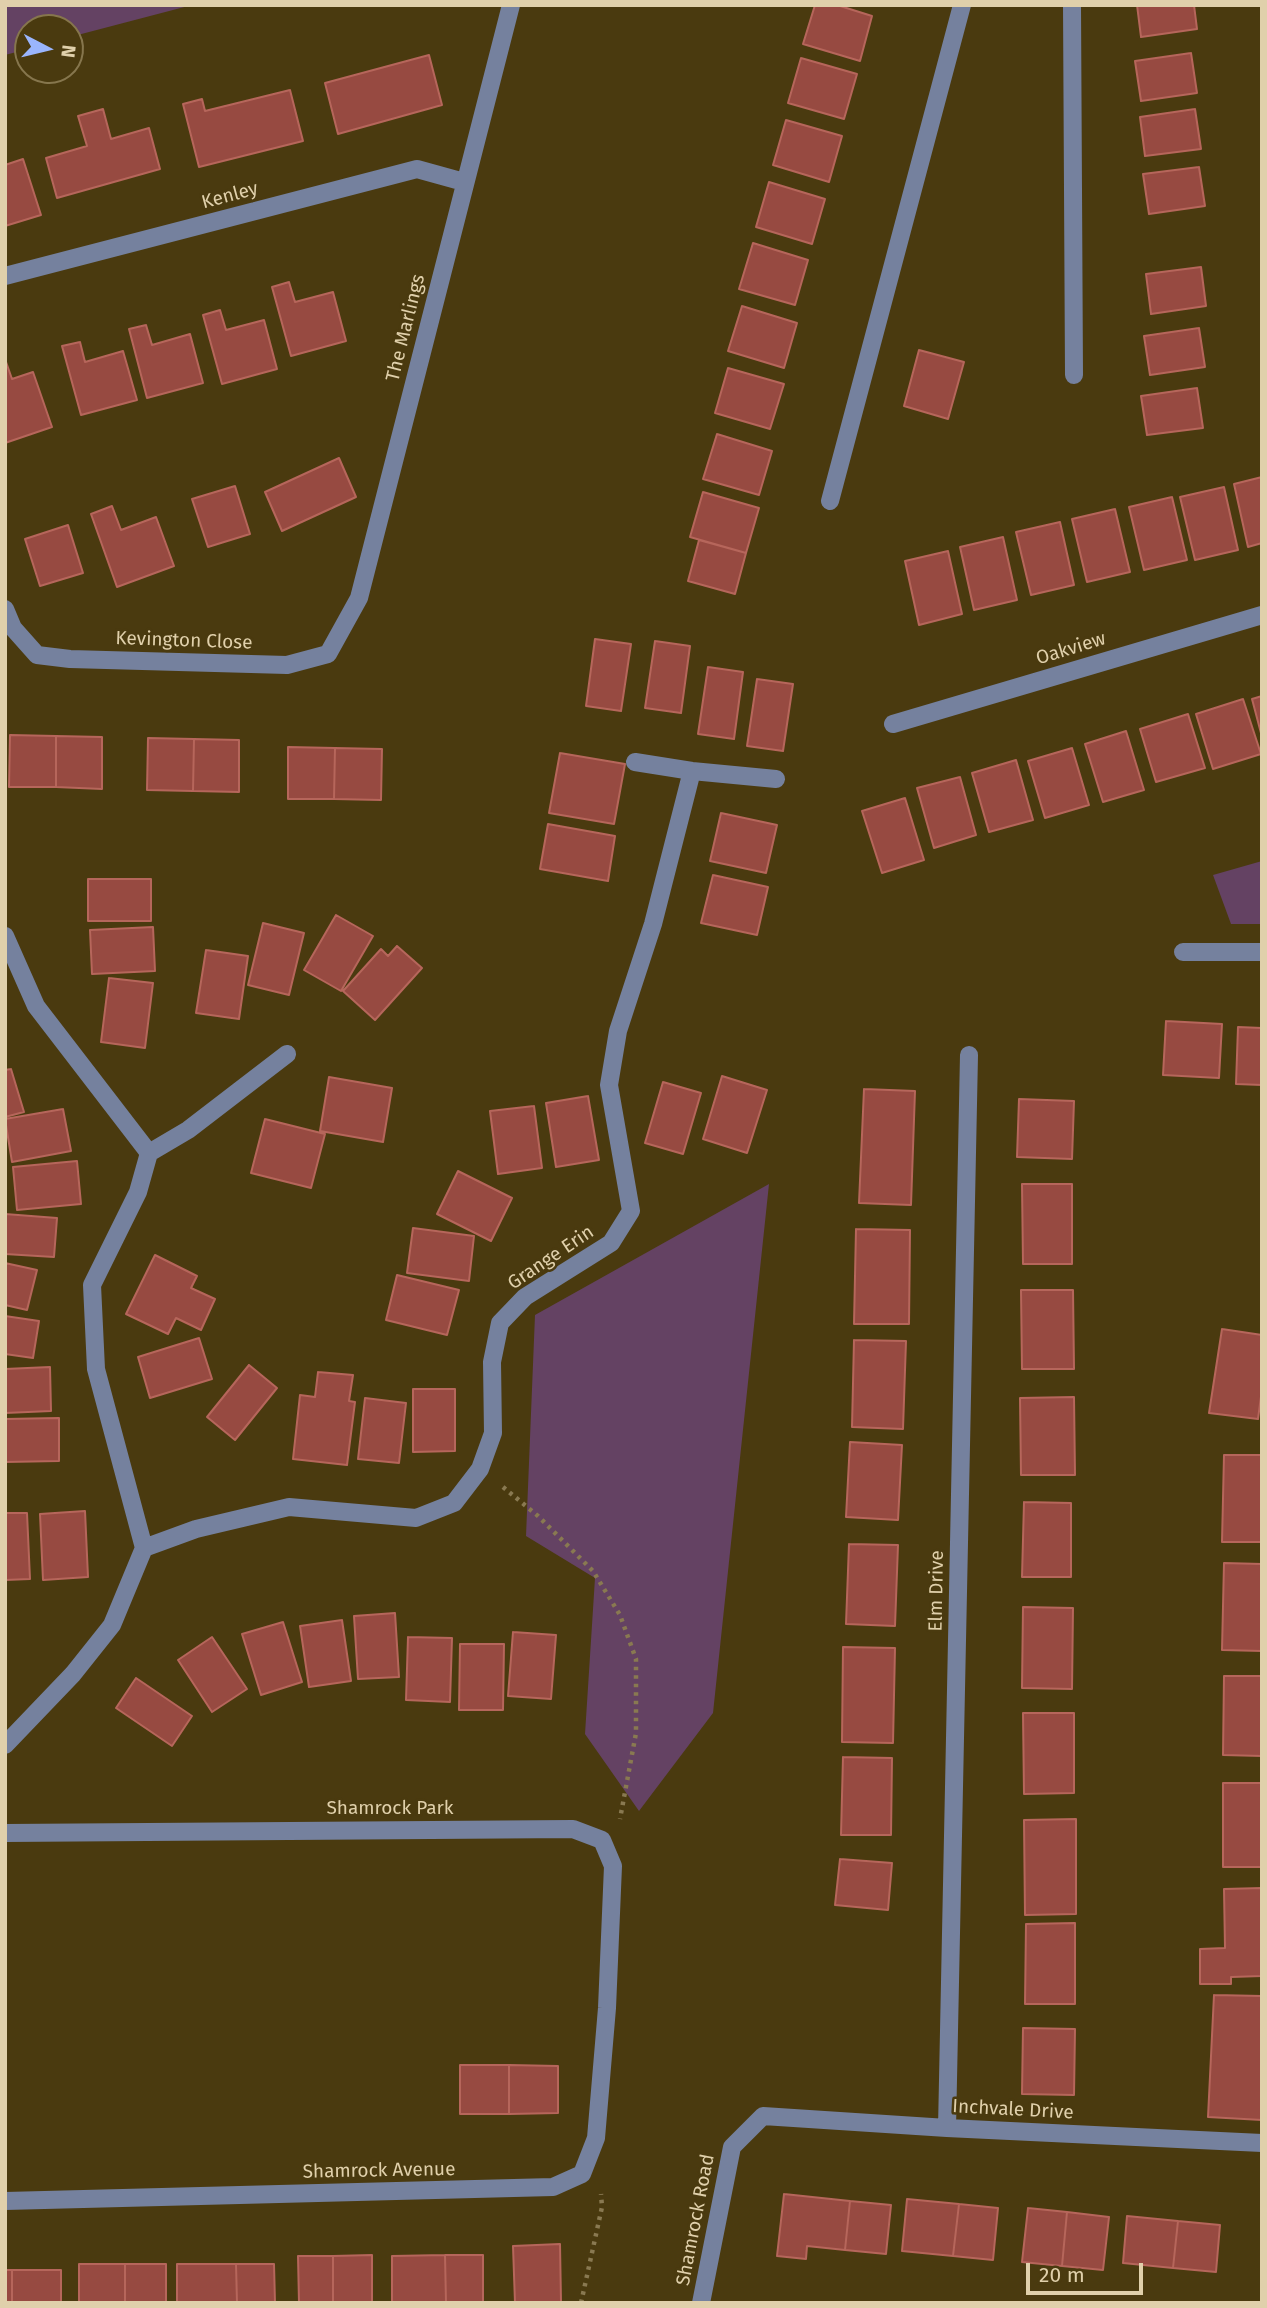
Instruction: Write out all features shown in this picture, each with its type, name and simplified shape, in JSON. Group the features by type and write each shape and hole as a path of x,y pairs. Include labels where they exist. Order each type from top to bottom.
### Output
{"street":[{"name":"The Marlings","path":"328,654 359,598 511,5"},
{"path":"830,500 962,5"},
{"path":"1072,5 1074,374"},
{"name":"Kenley","path":"5,276 417,169 464,182"},
{"name":"Kevington Close","path":"5,610 13,628 37,655 70,659 287,665 328,654"},
{"name":"Oakview","path":"893,724 1262,615"},
{"path":"635,762 692,771 776,779"},
{"name":"Grange Erin","path":"144,1548 196,1529 289,1507 416,1518 454,1503 481,1469 494,1433 492,1362 500,1323 525,1297 611,1243 631,1211 609,1085 618,1031 653,924 692,771"},
{"path":"5,936 36,1006 149,1153"},
{"path":"1184,951 1262,951"},
{"path":"5,1745 73,1674 112,1625 144,1548 96,1369 92,1285 138,1192 149,1153 188,1130 287,1054"},
{"name":"Elm Drive","path":"947,2128 969,1055"},
{"name":"Shamrock Park","path":"5,1833 573,1829 602,1840 613,1866 607,2008"},
{"name":"Shamrock Avenue","path":"5,2201 553,2187 582,2174 596,2138 607,2008"},
{"name":"Inchvale Drive","path":"763,2116 1262,2143"},
{"name":"Shamrock Road","path":"701,2303 732,2147 763,2116"}],"path":[{"path":"481,1469 538,1516 593,1571 620,1615 636,1658 636,1733 620,1819"},
{"path":"581,2303 602,2207 601,2193"}],"shaded area":[{"path":"5,5 192,5 84,33 84,14 14,14 14,53 5,55"},
{"path":"1262,861 1262,924 1231,924 1213,875"},
{"path":"769,1184 713,1713 639,1811 585,1734 595,1578 526,1536 535,1315"}],"building":[{"path":"815,5 837,5 872,16 860,61 803,44"},
{"path":"1137,5 1194,5 1197,29 1141,37"},
{"path":"1191,53 1197,93 1141,101 1135,61"},
{"path":"429,55 442,105 338,134 325,83"},
{"path":"801,58 857,74 844,119 788,103"},
{"path":"290,90 303,141 199,167 183,104 202,99 205,111"},
{"path":"103,109 111,139 149,128 160,169 57,198 46,158 87,146 78,116"},
{"path":"1195,109 1201,149 1145,156 1140,117"},
{"path":"786,120 842,136 829,182 773,165"},
{"path":"23,159 41,215 5,226 5,165"},
{"path":"1199,167 1205,206 1149,214 1143,174"},
{"path":"769,182 825,199 812,244 756,227"},
{"path":"753,243 808,260 795,305 739,289"},
{"path":"1201,267 1206,306 1151,314 1146,274"},
{"path":"289,282 295,302 333,292 346,341 291,356 272,287"},
{"path":"742,306 797,323 784,368 728,351"},
{"path":"220,310 226,330 264,320 277,369 222,384 203,315"},
{"path":"146,325 152,345 190,334 203,383 147,398 129,329"},
{"path":"1199,328 1205,367 1150,375 1144,336"},
{"path":"80,342 85,362 123,351 137,400 81,415 62,346"},
{"path":"919,350 964,362 948,419 904,406"},
{"path":"5,359 12,379 33,372 52,427 5,443"},
{"path":"728,368 784,384 770,429 715,413"},
{"path":"1197,388 1203,428 1147,435 1141,396"},
{"path":"717,434 772,451 759,495 703,479"},
{"path":"339,458 356,497 282,531 265,492"},
{"path":"1262,477 1262,543 1248,547 1234,484"},
{"path":"235,486 250,534 208,547 192,499"},
{"path":"1224,487 1238,550 1195,560 1180,497"},
{"path":"703,492 759,508 746,553 690,537"},
{"path":"1172,497 1187,560 1144,570 1129,507"},
{"path":"112,506 121,530 156,517 174,566 117,587 91,514"},
{"path":"1115,509 1130,572 1087,582 1072,519"},
{"path":"1060,522 1074,585 1031,595 1016,532"},
{"path":"68,525 83,573 40,586 25,539"},
{"path":"1003,537 1017,600 974,610 960,547"},
{"path":"699,540 746,553 735,594 688,581"},
{"path":"948,551 962,614 919,625 905,561"},
{"path":"595,639 631,644 621,711 586,706"},
{"path":"655,641 690,646 681,713 645,708"},
{"path":"708,667 743,672 734,739 698,734"},
{"path":"757,679 793,684 783,751 747,746"},
{"path":"1262,696 1262,737 1252,699"},
{"path":"1243,699 1261,754 1213,769 1196,714"},
{"path":"1188,714 1205,768 1156,782 1140,729"},
{"path":"1126,731 1144,790 1103,802 1085,744"},
{"path":"10,735 56,736 56,787 9,787"},
{"path":"56,736 102,737 102,789 56,787"},
{"path":"148,738 194,739 193,791 147,790"},
{"path":"194,739 239,740 239,792 193,791"},
{"path":"288,747 335,748 334,799 288,799"},
{"path":"335,748 382,749 381,800 334,799"},
{"path":"1072,748 1089,805 1045,818 1028,761"},
{"path":"560,753 625,764 614,824 549,813"},
{"path":"1016,760 1033,820 989,832 972,773"},
{"path":"960,777 976,835 934,848 917,788"},
{"path":"905,798 924,860 882,873 862,811"},
{"path":"721,813 777,825 766,873 710,861"},
{"path":"548,824 615,836 608,881 540,869"},
{"path":"713,875 768,887 757,935 701,923"},
{"path":"88,879 151,879 151,921 88,921"},
{"path":"336,915 373,936 341,991 304,970"},
{"path":"263,923 304,933 289,995 248,985"},
{"path":"153,927 155,971 92,974 90,930"},
{"path":"397,946 422,968 375,1020 343,991 381,949 388,956"},
{"path":"206,950 248,956 239,1019 196,1013"},
{"path":"109,978 153,983 145,1048 101,1042"},
{"path":"1166,1021 1222,1024 1219,1078 1163,1075"},
{"path":"1238,1027 1262,1028 1262,1085 1236,1084"},
{"path":"11,1069 24,1112 5,1117 5,1070"},
{"path":"722,1076 767,1090 747,1153 703,1139"},
{"path":"329,1077 392,1088 383,1142 320,1131"},
{"path":"663,1082 701,1093 683,1154 645,1143"},
{"path":"864,1089 915,1091 911,1205 859,1203"},
{"path":"588,1096 599,1160 556,1167 546,1103"},
{"path":"1019,1099 1074,1101 1072,1159 1017,1157"},
{"path":"534,1106 542,1168 498,1174 490,1111"},
{"path":"63,1109 71,1151 12,1162 5,1119"},
{"path":"265,1119 325,1134 311,1188 251,1173"},
{"path":"77,1161 81,1204 17,1210 13,1167"},
{"path":"458,1171 512,1198 491,1241 437,1214"},
{"path":"1022,1184 1072,1184 1072,1264 1023,1264"},
{"path":"5,1214 57,1218 54,1257 5,1254"},
{"path":"413,1228 474,1236 469,1281 407,1273"},
{"path":"856,1229 910,1230 909,1324 854,1324"},
{"path":"155,1255 197,1276 191,1288 215,1299 201,1330 176,1318 168,1334 126,1314"},
{"path":"5,1263 37,1270 27,1310 5,1305"},
{"path":"397,1275 459,1290 447,1335 386,1320"},
{"path":"1021,1290 1073,1290 1074,1369 1022,1369"},
{"path":"5,1316 39,1321 33,1358 5,1354"},
{"path":"1222,1329 1262,1335 1262,1389 1258,1419 1209,1413"},
{"path":"199,1338 212,1379 150,1398 138,1357"},
{"path":"854,1340 906,1341 903,1429 852,1427"},
{"path":"249,1365 277,1388 235,1440 207,1417"},
{"path":"50,1367 51,1411 5,1413 5,1369"},
{"path":"318,1372 353,1375 349,1401 355,1402 347,1465 293,1459 300,1395 315,1397"},
{"path":"413,1389 455,1389 455,1451 413,1452"},
{"path":"1074,1397 1075,1475 1021,1475 1020,1398"},
{"path":"365,1398 406,1403 399,1463 358,1459"},
{"path":"59,1418 59,1461 5,1462 5,1419"},
{"path":"850,1442 902,1445 898,1520 846,1517"},
{"path":"1224,1455 1262,1455 1262,1542 1222,1542"},
{"path":"1024,1502 1071,1503 1071,1577 1022,1577"},
{"path":"85,1511 88,1577 43,1580 40,1514"},
{"path":"5,1513 27,1513 30,1579 5,1580"},
{"path":"849,1544 898,1545 895,1626 846,1624"},
{"path":"1224,1563 1262,1564 1262,1651 1222,1650"},
{"path":"1023,1607 1073,1608 1072,1689 1022,1688"},
{"path":"395,1613 399,1677 358,1679 354,1616"},
{"path":"342,1620 351,1681 309,1687 300,1626"},
{"path":"283,1622 302,1682 261,1695 242,1634"},
{"path":"513,1632 556,1635 551,1699 508,1696"},
{"path":"212,1637 247,1689 212,1712 178,1660"},
{"path":"408,1637 452,1638 450,1702 406,1700"},
{"path":"460,1644 504,1644 503,1710 459,1710"},
{"path":"843,1647 895,1648 893,1743 842,1742"},
{"path":"1224,1676 1262,1676 1262,1756 1223,1755"},
{"path":"136,1678 192,1716 172,1746 116,1708"},
{"path":"1023,1713 1074,1713 1074,1793 1024,1794"},
{"path":"843,1757 892,1758 891,1835 841,1835"},
{"path":"1223,1783 1262,1783 1262,1867 1223,1867"},
{"path":"1076,1819 1076,1914 1025,1915 1024,1820"},
{"path":"840,1859 892,1863 888,1910 835,1905"},
{"path":"1262,1888 1262,1976 1231,1977 1231,1984 1200,1984 1200,1949 1225,1948 1224,1889"},
{"path":"1075,1923 1075,2004 1025,2004 1026,1924"},
{"path":"1214,1995 1262,1996 1262,2120 1208,2117"},
{"path":"1023,2028 1075,2029 1074,2095 1022,2094"},
{"path":"460,2065 509,2065 509,2114 460,2114"},
{"path":"509,2065 558,2066 558,2113 509,2114"},
{"path":"784,2194 850,2201 845,2250 807,2246 806,2259 777,2256"},
{"path":"907,2199 959,2204 953,2256 902,2251"},
{"path":"850,2201 891,2205 886,2254 845,2250"},
{"path":"959,2204 998,2208 993,2260 953,2256"},
{"path":"1028,2208 1067,2212 1062,2266 1022,2262"},
{"path":"1067,2212 1109,2217 1103,2270 1062,2266"},
{"path":"1127,2216 1178,2221 1173,2268 1123,2263"},
{"path":"1178,2221 1220,2225 1216,2272 1173,2268"},
{"path":"560,2244 561,2302 515,2303 513,2246"},
{"path":"372,2255 372,2303 333,2303 333,2256"},
{"path":"445,2255 483,2255 483,2303 446,2303"},
{"path":"445,2255 446,2303 392,2303 392,2256"},
{"path":"298,2256 333,2256 333,2303 299,2303"},
{"path":"79,2264 125,2264 125,2303 79,2303"},
{"path":"125,2264 166,2264 166,2303 125,2303"},
{"path":"177,2264 236,2264 237,2303 177,2303"},
{"path":"236,2264 274,2264 275,2303 237,2303"},
{"path":"5,2270 12,2270 12,2303 5,2303"},
{"path":"12,2270 61,2270 61,2303 12,2303"}]}
